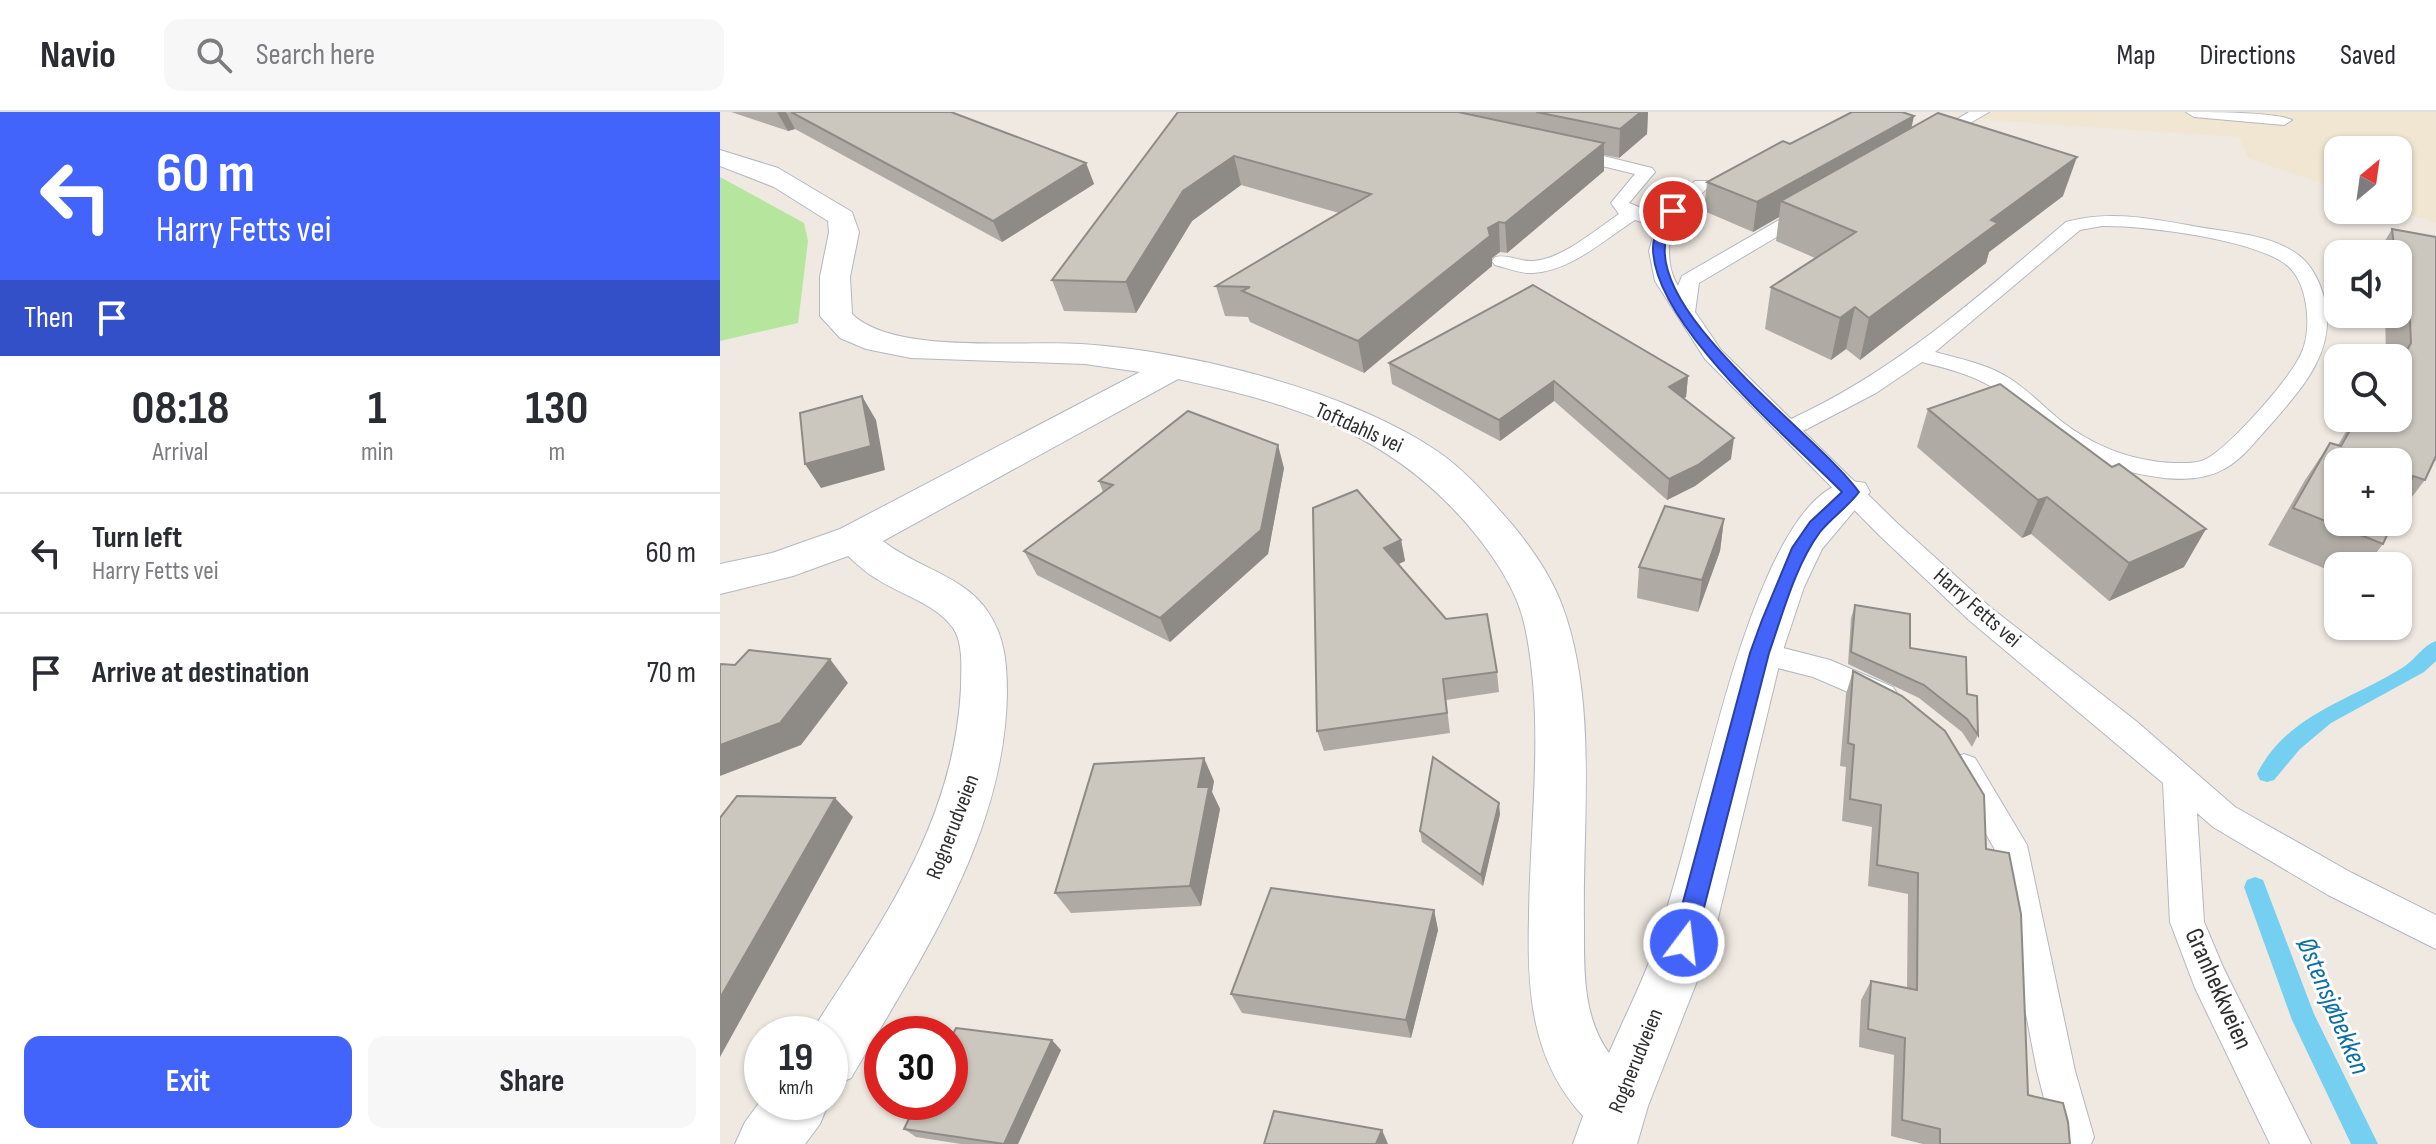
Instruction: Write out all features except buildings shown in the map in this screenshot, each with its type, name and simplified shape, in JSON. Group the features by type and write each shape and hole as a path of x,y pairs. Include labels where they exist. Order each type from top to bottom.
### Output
{"street":[{"name":"Toftdahls vei","path":"720,158 756,166 819,201 842,218 844,232 835,277 836,316 856,337 917,350 1084,354 1173,368 1270,392 1357,423 1415,454 1473,503 1533,588 1547,623 1559,707 1555,865 1558,992 1570,1047 1593,1085 1611,1125"},
{"path":"720,579 778,566 854,539 1173,368"},
{"name":"Rognerudveien","path":"1611,1125 1684,943 1760,653 1798,552 1816,526 1851,492"},
{"name":"Rognerudveien","path":"848,1027 925,898 942,861 976,772 985,695 982,641 966,613 939,593 890,567 854,539"},
{"path":"767,1144 785,1120"}],"lane":[{"path":"1919,146 1981,112"},
{"path":"2194,112 2284,120"},
{"path":"1544,147 1646,172 1620,203 1624,210 1667,224 1673,211 1701,185"},
{"path":"1685,313 1689,280 1826,201"},
{"path":"1502,261 1527,266 1543,265 1633,213"},
{"path":"1788,429 1837,409 1922,355 2073,226 2089,220 2139,223 2205,233 2275,252 2296,263 2304,274 2317,321 2313,353 2308,362 2238,447 2215,464 2190,471 2146,467 2088,449 2064,435 1999,382 1973,369 1922,355"},
{"name":"Harry Fetts vei","path":"1667,224 1660,238 1659,251 1665,281 1713,354 1851,492 1980,614 2224,817 2340,884 2436,933"},
{"path":"1760,653 1820,668 1906,708"},
{"path":"1949,743 2010,845 2056,1071 2074,1137"},
{"name":"Granhekkveien","path":"2179,777 2187,922 2208,976 2291,1144"}],"shaded area":[{"path":"1964,112 2436,112 2436,223 2412,215 2412,136 2324,136 2324,184 2248,158 2239,137 1989,120"}],"green space":[{"path":"720,177 804,223 808,241 798,323 720,341"}],"waterway":[{"name":"Østensjøbekken","path":"2267,774 2293,743 2313,726 2335,710 2407,674 2436,648"},
{"name":"Østensjøbekken","path":"2255,887 2304,1020 2365,1144"}],"route":[{"path":"1673,211 1660,238 1659,251 1665,281 1685,313 1713,354 1851,492 1816,526 1798,552 1771,620 1684,943"}]}
